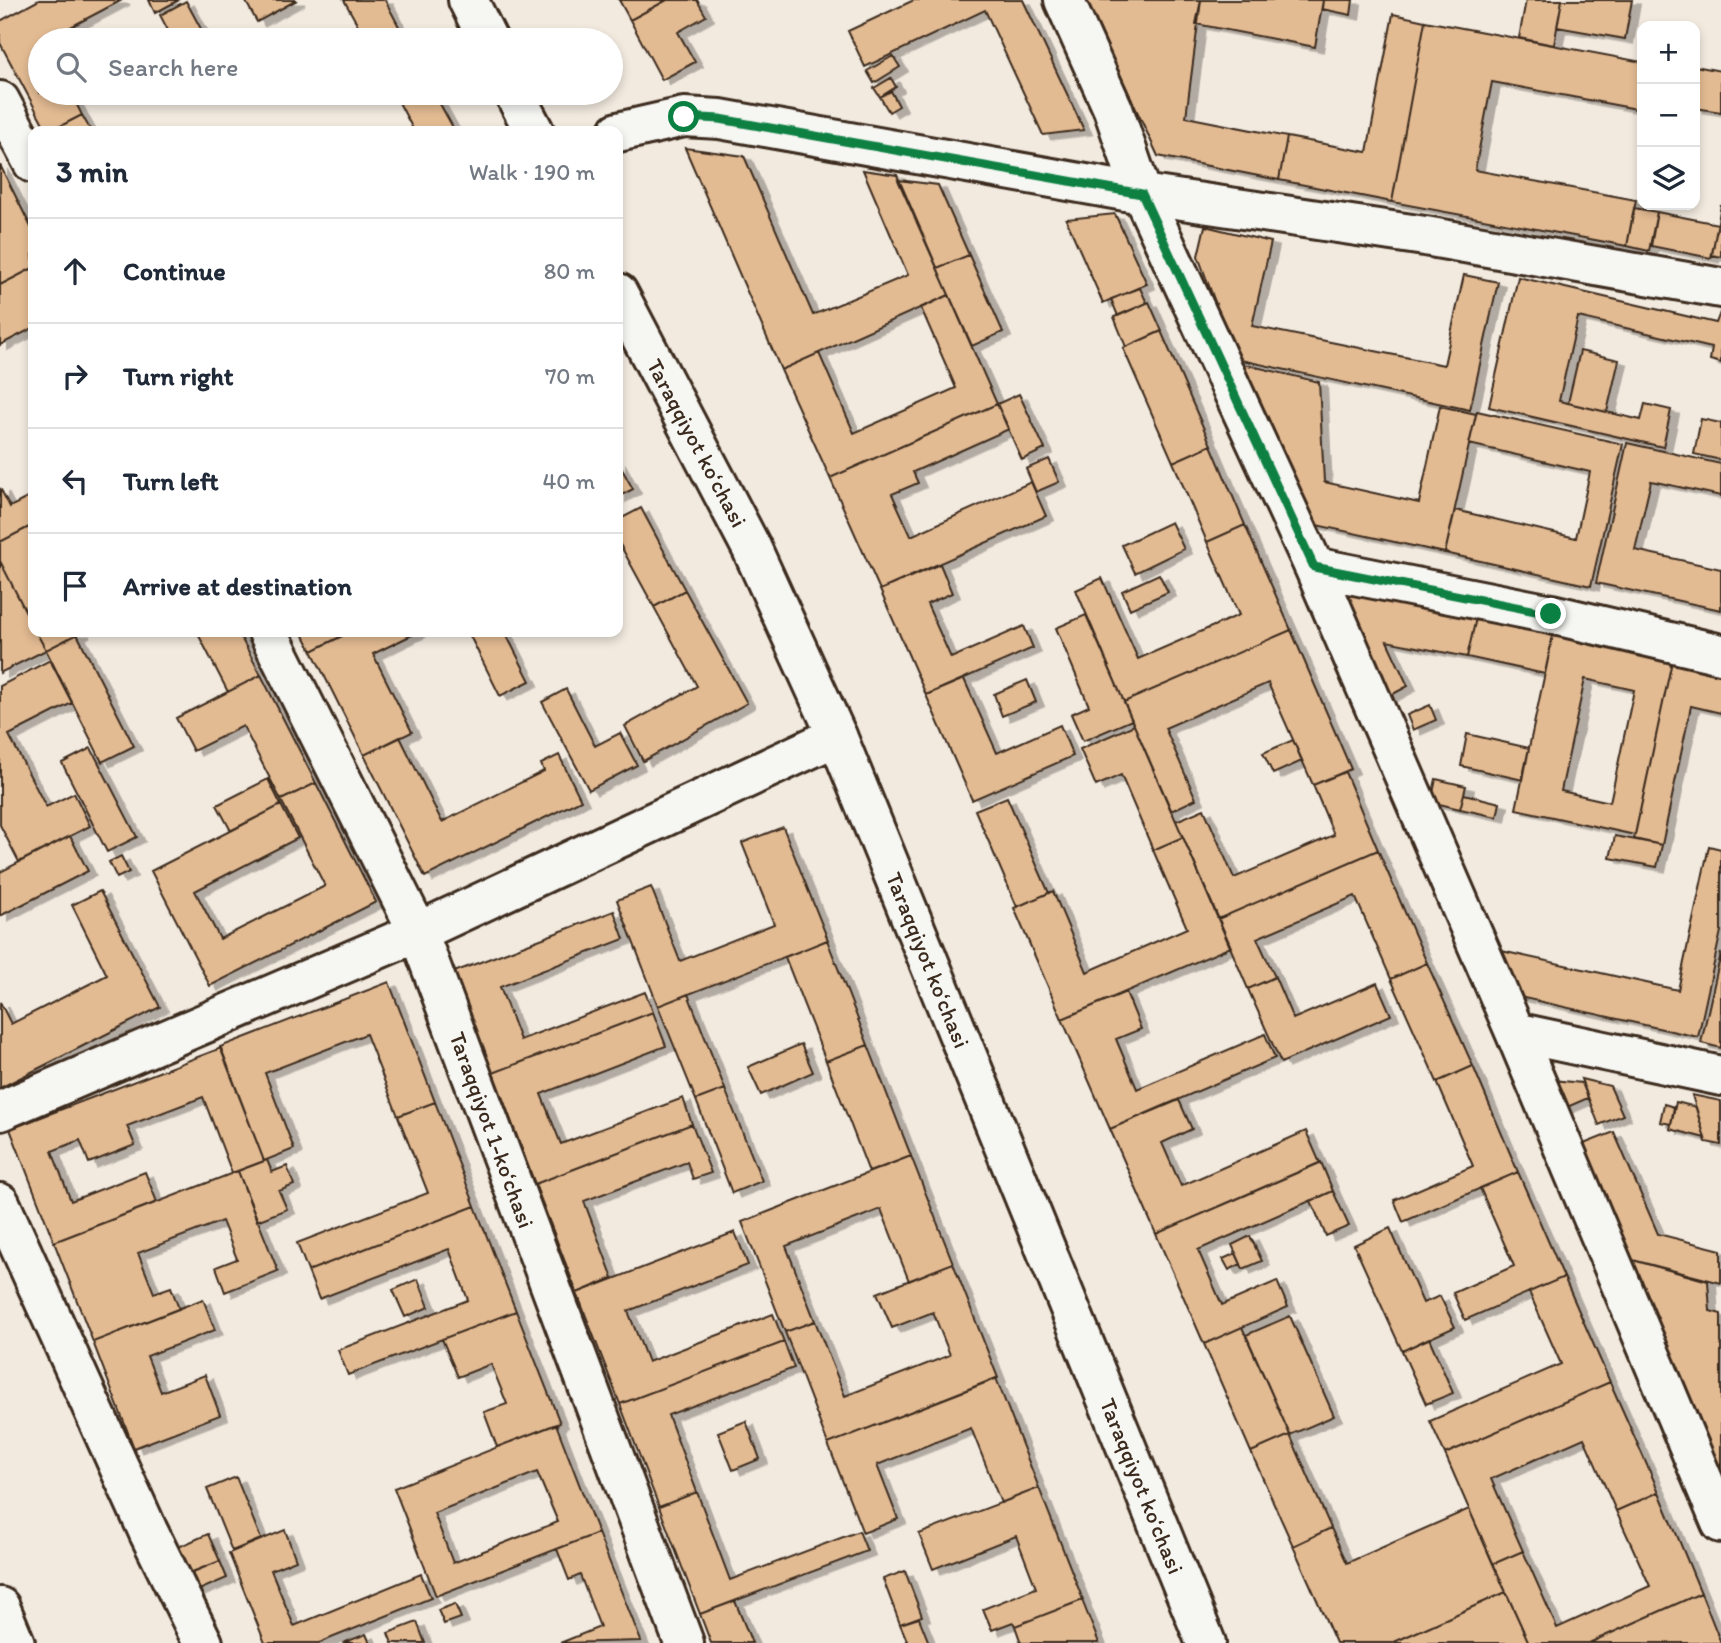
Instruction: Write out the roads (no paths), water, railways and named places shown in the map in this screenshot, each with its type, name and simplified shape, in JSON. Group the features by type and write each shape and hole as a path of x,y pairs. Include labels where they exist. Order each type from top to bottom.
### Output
{"street":[{"path":"468,0 482,28"},
{"path":"1064,0 1113,108 1142,194 1314,567 1516,1032 1719,1514"},
{"path":"0,101 28,154"},
{"path":"520,105 531,126"},
{"path":"623,131 684,117 720,119 1142,194 1425,236 1721,288"},
{"name":"Taraqqiyot koʻchasi","path":"623,303 751,547 837,736 1206,1643"},
{"path":"1314,567 1551,614 1721,654"},
{"name":"Taraqqiyot 1-koʻchasi","path":"270,637 418,932 684,1643"},
{"path":"0,1111 418,932 837,736"},
{"path":"1516,1032 1721,1076"},
{"path":"0,1203 148,1531 203,1643"},
{"path":"0,1607 15,1643"}]}
